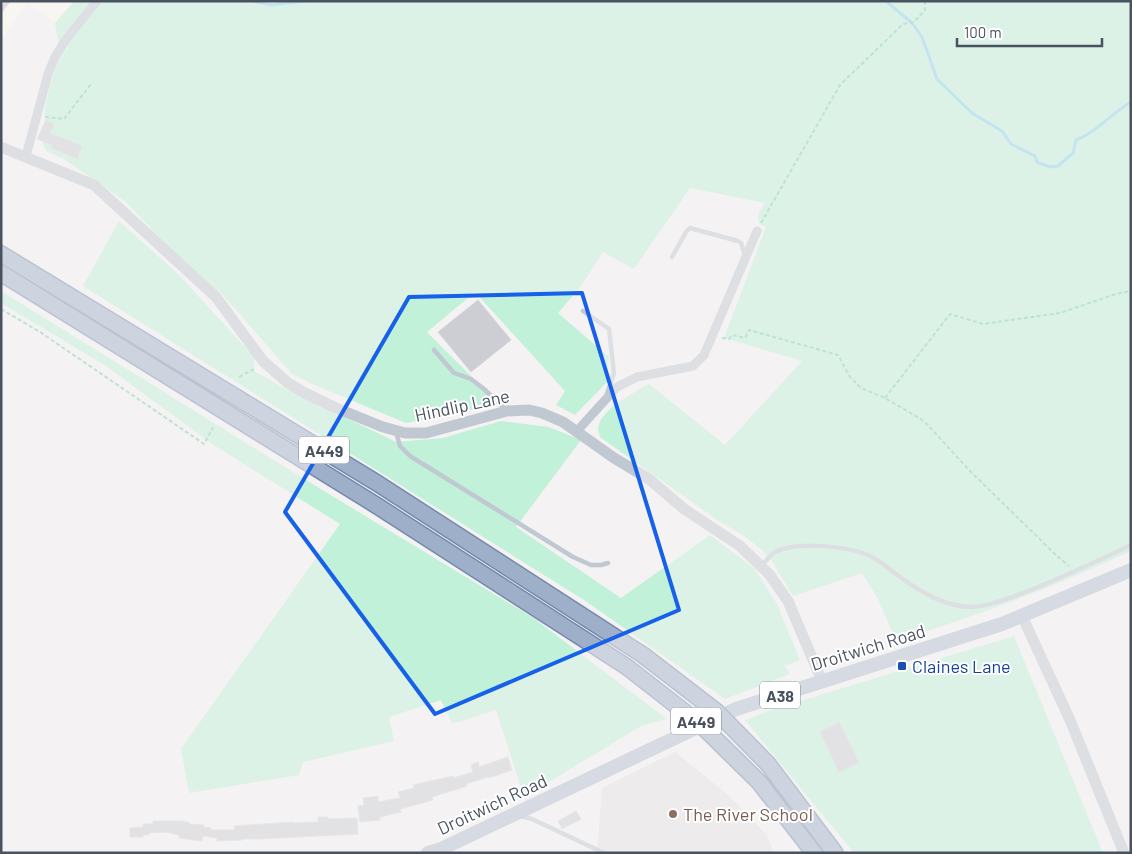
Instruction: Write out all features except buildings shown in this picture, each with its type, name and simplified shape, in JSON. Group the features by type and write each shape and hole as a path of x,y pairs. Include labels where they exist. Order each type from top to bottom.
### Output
{"highway":[{"name":"A449","path":"1,254 377,483 642,655 716,712 768,764 835,853"},
{"name":"A449","path":"1,274 379,507 627,667 700,724 760,782 814,853"}],"main road":[{"name":"Droitwich Road","path":"437,852 736,708 993,627 1131,570"}],"street":[{"path":"26,156 48,74 55,57 67,38 97,1"},
{"name":"Hindlip Lane","path":"1,147 94,185 216,297 263,361 288,383 306,394 336,408 405,433 426,433 507,411 518,410 542,413 563,422 577,431 614,458 648,478 684,509 740,546 761,566 788,601 822,681"},
{"path":"577,431 617,387 637,377 693,366 704,355 757,230"},
{"path":"1022,616 1070,720 1124,853"}],"lane":[{"path":"1,10 8,1"},
{"path":"672,257 690,228 738,241 741,243 746,256"},
{"path":"582,312 609,329 614,373 606,398"},
{"path":"434,350 454,373 471,379 507,411"},
{"path":"396,431 400,446 410,456 426,466 573,557 591,565 608,563"},
{"path":"761,566 773,553 790,548 805,545 840,548 870,556 924,593 940,601 957,606 971,607 986,606 998,602 1075,571 1131,545"},
{"path":"513,814 532,819 604,853"}],"path":[{"path":"757,230 840,85 903,24 914,22 925,10 925,1"},
{"path":"38,117 64,119 91,84"},
{"path":"885,398 950,314 983,324 1060,314 1116,294 1131,292"},
{"path":"1,309 40,332 204,444 213,427"},
{"path":"712,336 729,339 732,335 744,338 749,330 838,355 850,377 861,388 885,398 924,421 1004,504 1075,571"},
{"path":"239,378 253,370 263,361"}],"highlighted area":[{"path":"582,293 679,610 435,714 285,512 409,297"}],"shaded area":[{"path":"1,1 74,1 55,23 28,3 1,40"},
{"name":"The River School","path":"675,752 727,794 766,834 774,853 597,853 602,788"}],"green space":[{"path":"74,1 1131,1 1131,551 1015,600 896,641 878,599 862,573 793,596 764,552 747,538 716,519 600,437 598,429 604,415 619,402 649,384 725,445 802,361 724,338 766,227 759,223 758,215 765,203 690,188 634,269 603,252 581,286 558,313 609,357 607,382 575,415 556,405 565,391 475,292 427,332 497,402 453,415 406,423 292,374 222,294 179,259 126,202 64,159 48,152 42,141 37,139 47,117 44,115 55,70 69,46 58,41 55,23"},
{"path":"119,221 178,274 254,357 254,371 282,387 396,442 443,438 501,421 549,427 581,440 516,527 621,598 710,535 755,569 777,604 800,660 785,666 790,674 725,699 587,602 83,286"},
{"path":"1,291 532,617 667,719 643,725 524,797 496,710 452,724 441,700 389,717 394,741 303,762 299,775 189,793 181,749 340,524 212,444 106,366 1,303"},
{"path":"1014,636 1103,853 854,853 745,720 774,709"}],"waterway":[{"path":"252,1 272,5 304,1"},
{"path":"886,1 912,23 922,37 937,79 972,113 1002,131 1011,144 1035,156 1037,162 1050,167 1058,166 1073,153 1076,140 1084,137 1131,102"}],"place":[{"name":"Claines Lane","path":"902,666"},
{"name":"The River School","path":"673,814"}]}
